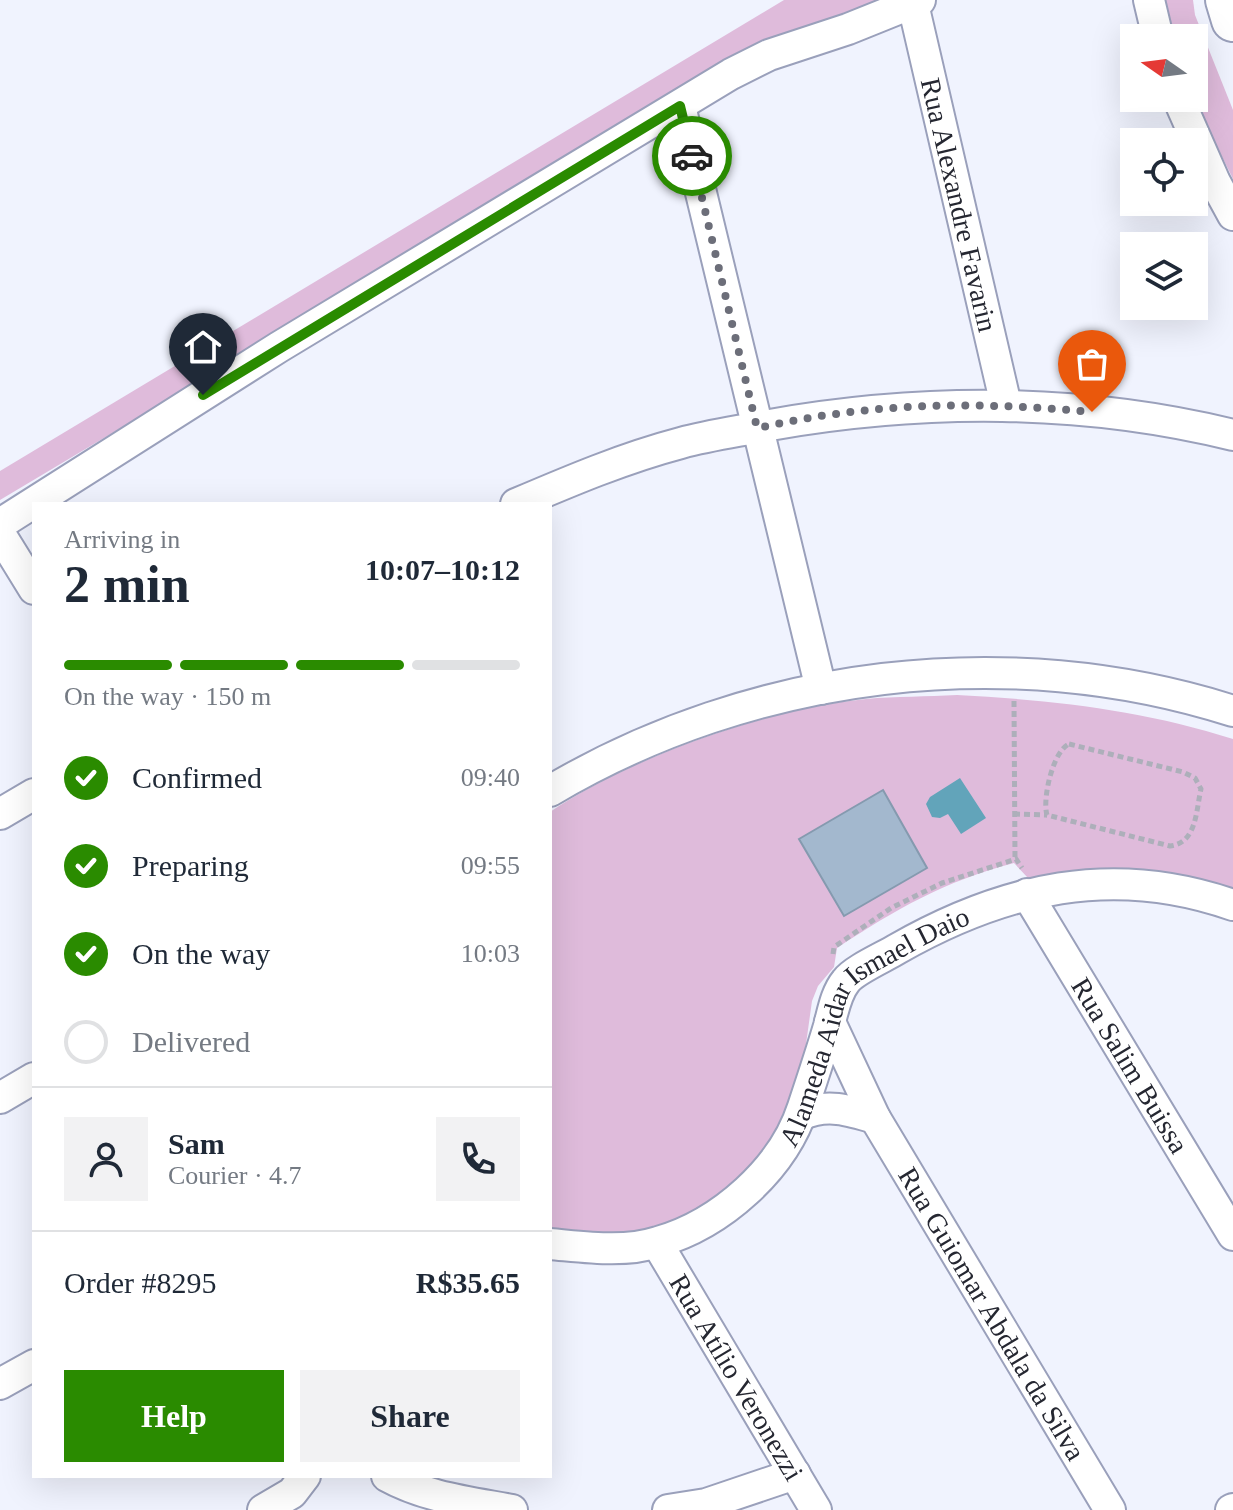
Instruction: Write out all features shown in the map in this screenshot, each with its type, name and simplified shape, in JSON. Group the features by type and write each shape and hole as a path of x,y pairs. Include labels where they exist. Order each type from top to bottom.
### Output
{"main road":[{"path":"1227,0 1233,20"}],"street":[{"path":"1149,0 1155,24"},
{"path":"35,502 279,347 731,74 769,55 916,2"},
{"name":"Rua Alexandre Favarin","path":"916,2 1006,405"},
{"path":"680,106 821,689"},
{"path":"1184,112 1233,215"},
{"path":"521,502 597,470 682,443 838,413 1006,405 1144,418 1233,435"},
{"path":"0,524 32,504"},
{"path":"0,534 32,586"},
{"path":"552,790 595,765 751,704 821,689 919,674 1012,673 1123,685 1194,699 1233,711"},
{"path":"0,814 32,795"},
{"name":"Alameda Aidar Ismael Daio","path":"552,1244 603,1249 657,1243 696,1227 745,1193 782,1152 801,1115 835,1003 846,979 942,924 1028,884 1128,883 1210,897 1233,905"},
{"name":"Rua Salim Buissa","path":"1028,884 1233,1235"},
{"name":"Rua Guiomar Abdala da Silva","path":"830,1022 875,1118 1110,1510"},
{"path":"0,1098 32,1079"},
{"path":"801,1115 811,1110 835,1108 875,1118"},
{"name":"Rua Atílio Veronezzi","path":"657,1243 816,1510"},
{"path":"0,1384 32,1366"},
{"path":"668,1510 706,1504 795,1474"},
{"path":"263,1510 292,1493 303,1478"},
{"path":"399,1491 512,1510"}],"path":[{"path":"1000,700 1029,703"},
{"path":"1014,701 1015,859 1028,884"},
{"path":"1014,814 1047,815 1176,845 1190,836 1201,789 1195,778 1183,772 1069,744 1064,745 1056,756 1046,802 1047,815"},
{"path":"831,966 834,947 891,908 942,883 1015,859"}],"shaded area":[{"path":"784,0 903,0 628,125 0,500 0,471"},
{"path":"1161,0 1193,0 1199,24 1169,24"},
{"path":"1208,48 1233,110 1233,179 1200,112 1208,112"},
{"path":"957,695 1097,708 1165,721 1233,739 1233,893 1028,878 1014,863 966,878 922,898 837,948 834,967 818,986 812,1001 801,1080 771,1144 738,1185 688,1217 649,1233 601,1239 552,1232 552,811 620,772 702,738 744,724 827,704 889,697"}],"water":[{"path":"960,778 986,818 961,834 948,814 940,818 932,817 926,804 930,797"}],"building":[{"path":"883,790 927,868 844,916 799,839"}],"way so far":[{"path":"692,156 757,428 838,413 922,408 1006,405 1092,412"}],"route":[{"path":"203,395 680,106 692,156"}]}
